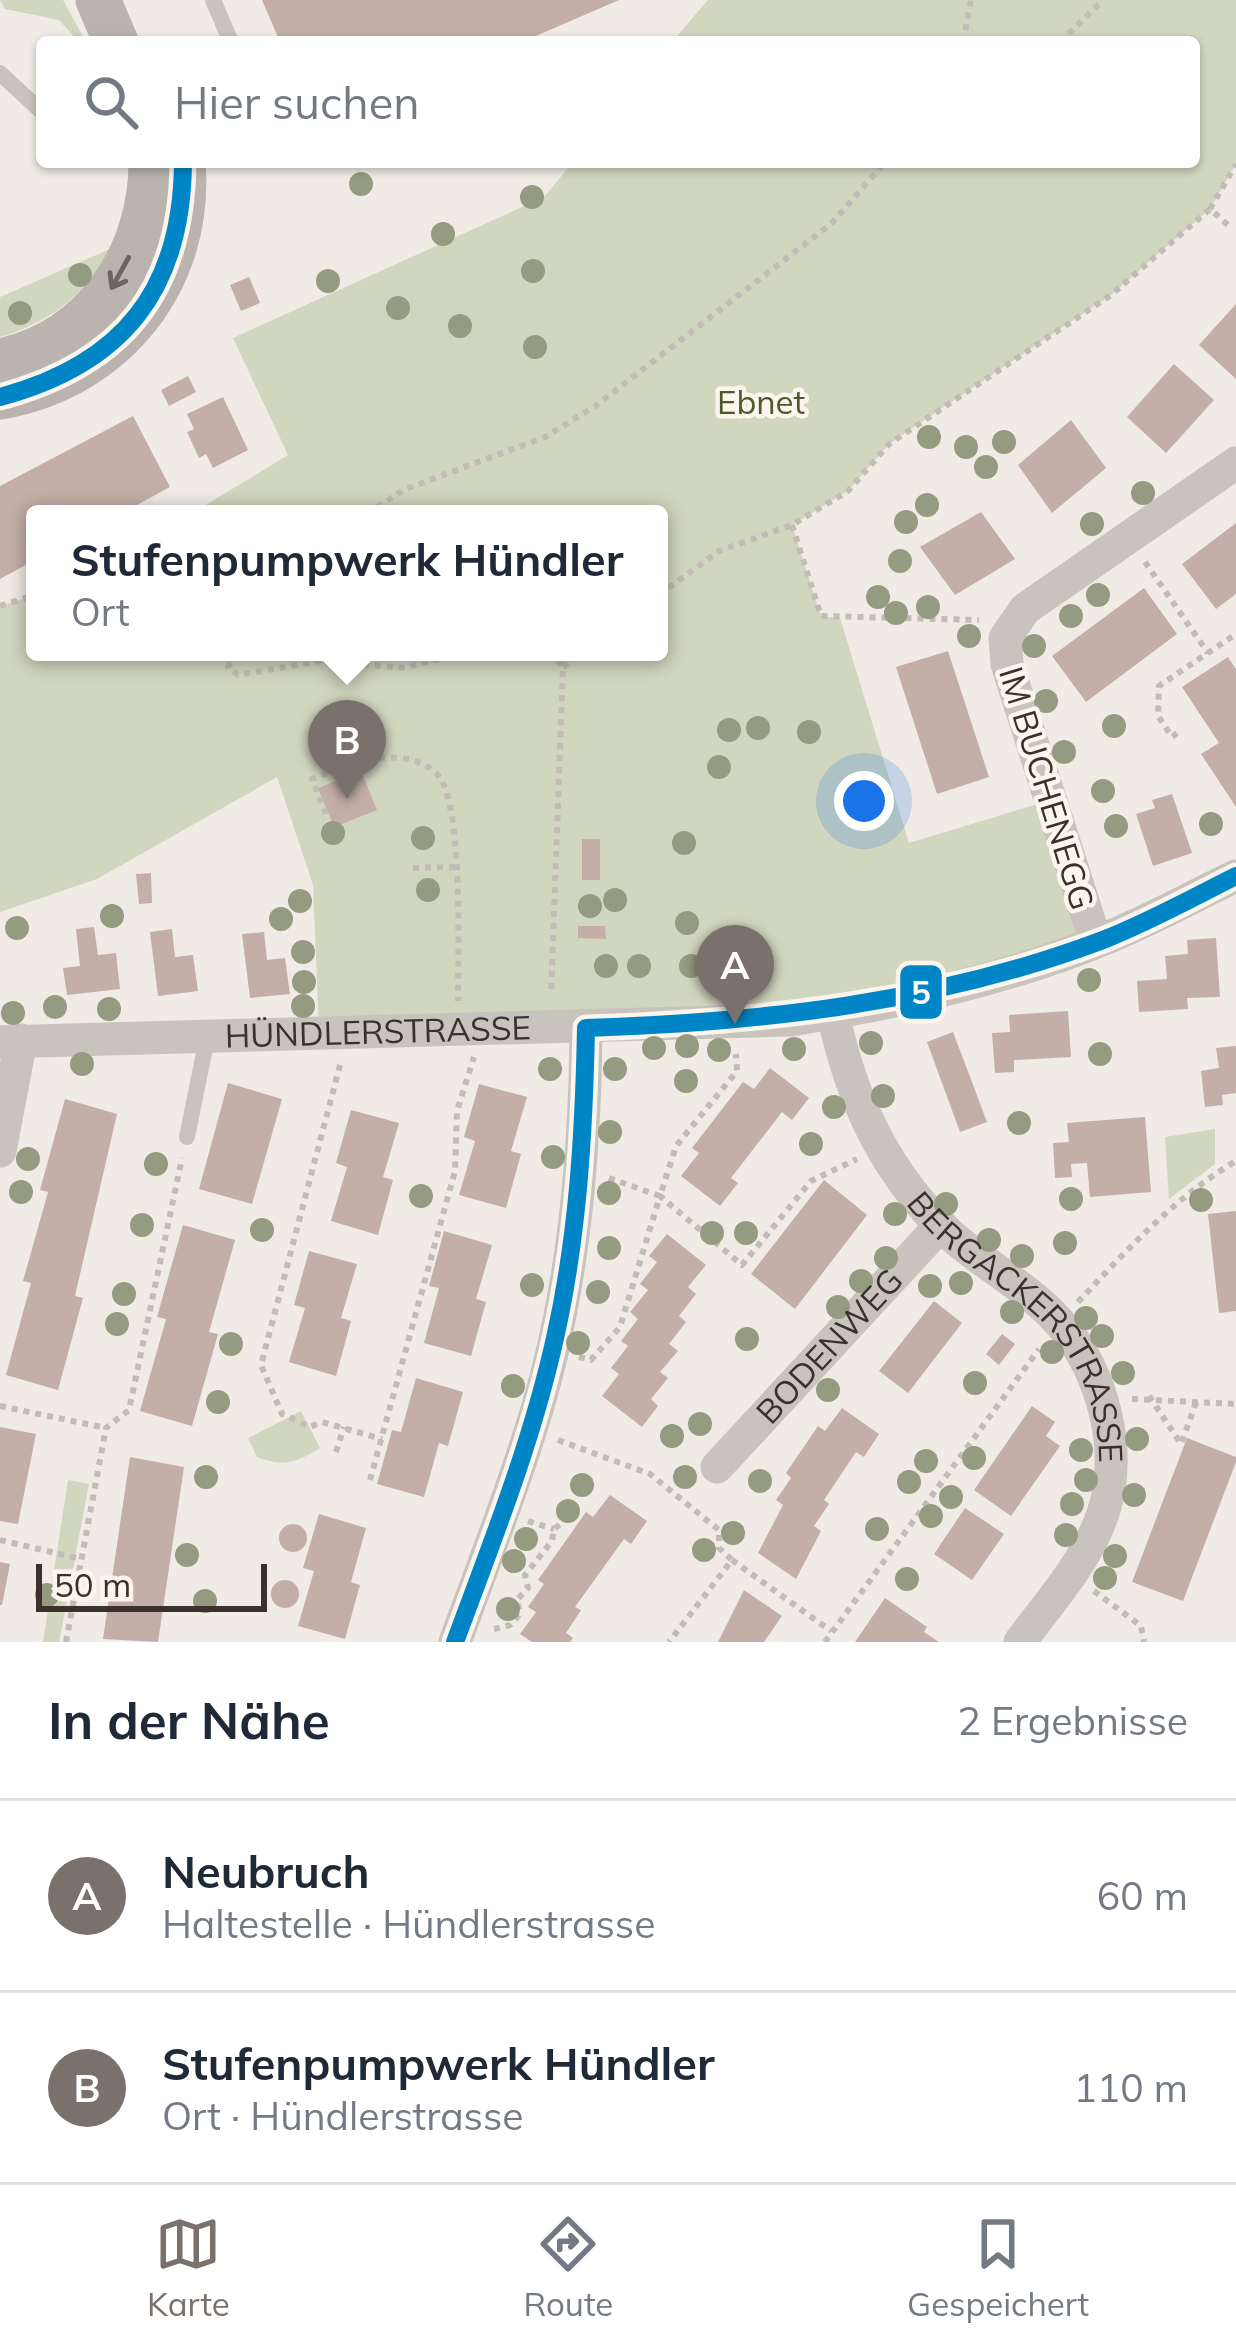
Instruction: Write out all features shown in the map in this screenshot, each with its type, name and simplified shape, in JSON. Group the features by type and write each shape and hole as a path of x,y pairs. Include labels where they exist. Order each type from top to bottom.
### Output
{"main road":[{"path":"98,0 113,36"},
{"path":"128,0 143,36"},
{"path":"0,361 56,342 103,301 137,236 150,168"},
{"path":"0,397 72,374 113,346 142,313 178,239 183,168"}],"street":[{"name":"IM BUCHENEGG","path":"1096,942 1007,664 1005,638 1012,621 1236,463"},
{"name":"HÜNDLERSTRASSE","path":"10,1041 208,1033 468,1038 586,1028 704,1026 832,1013 973,983 1096,942 1236,876"},
{"name":"BERGACKERSTRASSE","path":"832,1013 857,1103 879,1148 940,1225 1059,1322 1090,1365 1104,1405 1110,1457 1102,1518 1070,1574 1020,1642"},
{"path":"454,1642 530,1432 550,1356 583,1169 586,1028"},
{"path":"0,1150 10,1041"},
{"name":"BODENWEG","path":"717,1467 940,1225"}],"lane":[{"path":"213,0 228,36"},
{"path":"0,73 36,106"},
{"path":"187,1136 208,1033"}],"path":[{"path":"964,36 971,0"},
{"path":"1066,36 1102,0"},
{"path":"668,588 718,551 792,525 848,491 889,444 1111,295 1210,209 1236,164"},
{"path":"383,505 423,482 535,441 594,407 819,235 880,168"},
{"path":"1210,209 1228,225"},
{"path":"792,525 821,616 1012,621"},
{"path":"1138,552 1208,653"},
{"path":"1177,733 1172,737 1158,716 1159,686 1236,634"},
{"path":"229,661 235,675 321,661 405,668 431,661"},
{"path":"550,1010 562,668 557,661"},
{"path":"562,668 571,661"},
{"path":"326,814 312,779 379,758 435,771 448,794 468,1038 457,1111 455,1171 370,1480"},
{"path":"413,868 456,867"},
{"path":"570,1354 591,1360 620,1327 676,1146 737,1071 735,1044"},
{"path":"344,1049 261,1365 282,1414 310,1427 322,1421 382,1439"},
{"path":"66,1642 106,1428 129,1410 147,1344 146,1315 187,1136"},
{"path":"583,1169 660,1196 742,1265 812,1181 879,1148"},
{"path":"826,1642 1059,1322 1130,1246 1208,1178 1236,1161"},
{"path":"1149,1396 1181,1444 1196,1400"},
{"path":"1104,1405 1149,1396 1236,1403"},
{"path":"0,1406 106,1428"},
{"path":"336,1452 344,1427"},
{"path":"546,1437 650,1474 719,1530 719,1548 732,1560 833,1632"},
{"path":"510,1624 520,1614 517,1600 528,1588 525,1575 552,1541 554,1529 568,1518"},
{"path":"0,1540 81,1559"},
{"path":"669,1642 732,1560"},
{"path":"1082,1582 1141,1626 1144,1642"},
{"path":"496,1642 500,1630"}],"green space":[{"path":"0,0 63,0 83,36 74,36 59,20 5,9"},
{"name":"Ebnet","path":"708,0 1236,0 1236,164 1210,209 1111,295 889,444 848,491 792,525 821,616 840,618 909,843 1051,800 1096,942 865,1008 319,1030 313,885 277,777 97,879 0,912 0,606 26,598 26,661 668,661 668,505 206,505 288,455 233,338 544,197 568,168 1200,168 1200,36 677,36"},
{"path":"110,249 64,305 35,324 0,337 0,297"},
{"path":"1215,1129 1215,1164 1169,1199 1165,1137"},
{"path":"301,1411 320,1448 290,1462 257,1457 248,1438"},
{"path":"68,1480 89,1484 59,1642 43,1642"}],"building":[{"path":"262,0 619,0 536,36 277,36"},
{"path":"249,277 260,303 241,311 230,285"},
{"path":"1236,304 1236,379 1199,345"},
{"path":"1174,364 1214,400 1166,453 1127,417"},
{"path":"188,376 196,392 169,406 161,390"},
{"path":"223,397 248,450 213,468 206,454 199,458 187,432 194,429 187,414"},
{"path":"133,416 170,487 137,505 26,505 26,565 0,579 0,486"},
{"path":"1071,420 1106,468 1052,513 1018,465"},
{"path":"981,512 1015,559 955,595 920,547"},
{"path":"1236,523 1236,594 1216,609 1182,564"},
{"path":"1144,588 1177,634 1086,702 1052,656"},
{"path":"948,651 989,777 937,794 896,667"},
{"path":"1228,657 1236,669 1236,807 1201,754 1219,743 1182,687"},
{"path":"361,771 377,810 334,827 318,788"},
{"path":"1172,794 1192,853 1153,866 1136,814 1155,808 1152,800"},
{"path":"582,839 600,839 600,880 582,880"},
{"path":"151,873 152,903 139,904 136,874"},
{"path":"578,926 605,926 606,939 578,938"},
{"path":"94,927 98,955 116,953 120,989 67,995 63,968 80,966 76,929"},
{"path":"172,929 175,957 193,955 198,991 158,996 150,932"},
{"path":"264,932 267,960 285,958 290,994 250,998 242,934"},
{"path":"1216,938 1220,997 1187,998 1188,1009 1139,1012 1137,981 1167,979 1165,956 1188,954 1187,940"},
{"path":"1068,1011 1071,1057 1014,1060 1014,1072 995,1073 992,1033 1010,1032 1009,1015"},
{"path":"953,1032 987,1122 960,1132 927,1042"},
{"path":"1236,1046 1236,1093 1222,1095 1223,1105 1205,1107 1201,1071 1219,1068 1216,1048"},
{"path":"770,1068 809,1098 792,1120 782,1112 731,1178 738,1183 720,1206 681,1176 699,1153 692,1148 743,1082 754,1089"},
{"path":"228,1083 282,1099 252,1204 199,1189"},
{"path":"479,1084 527,1097 511,1151 521,1154 506,1208 459,1195 475,1141 464,1137"},
{"path":"65,1099 117,1114 75,1296 83,1298 58,1390 6,1375 31,1283 23,1281 48,1192 40,1190"},
{"path":"351,1110 399,1123 383,1177 393,1180 378,1235 331,1221 347,1167 336,1163"},
{"path":"1145,1117 1151,1192 1090,1197 1087,1163 1071,1164 1072,1177 1055,1178 1053,1143 1069,1142 1067,1123"},
{"path":"824,1180 867,1215 795,1309 751,1274"},
{"path":"1236,1211 1236,1311 1219,1313 1208,1214"},
{"path":"183,1225 235,1240 209,1332 218,1334 192,1426 140,1411 166,1319 157,1317"},
{"path":"444,1231 492,1245 476,1299 486,1302 471,1356 424,1343 439,1288 429,1286"},
{"path":"667,1234 706,1265 688,1287 696,1294 679,1316 686,1322 669,1344 678,1351 660,1372 668,1378 651,1399 658,1406 642,1427 602,1396 619,1374 611,1368 628,1346 621,1341 638,1319 630,1312 648,1290 640,1284 657,1262 649,1256"},
{"path":"309,1251 357,1264 341,1318 351,1321 336,1376 289,1362 305,1308 294,1305"},
{"path":"934,1301 962,1323 908,1393 879,1371"},
{"path":"1002,1334 1015,1344 999,1365 986,1354"},
{"path":"416,1378 463,1392 448,1446 439,1443 424,1497 377,1484 392,1430 401,1432"},
{"path":"1032,1406 1055,1422 1046,1436 1060,1446 1011,1516 974,1490"},
{"path":"842,1408 879,1434 864,1457 856,1452 824,1500 829,1504 814,1526 821,1531 796,1579 758,1553 783,1505 776,1500 791,1478 786,1473 818,1426 825,1431"},
{"path":"0,1427 36,1434 18,1524 0,1521"},
{"path":"1187,1438 1236,1457 1236,1462 1183,1601 1132,1582"},
{"path":"130,1457 184,1467 158,1642 103,1639"},
{"path":"610,1495 647,1521 631,1544 624,1539 575,1607 581,1610 566,1633 573,1638 570,1642 532,1642 520,1634 536,1612 528,1607 544,1584 538,1580 586,1512 593,1517"},
{"path":"965,1508 1004,1534 972,1580 934,1554"},
{"path":"319,1514 366,1528 351,1582 360,1585 345,1639 298,1626 314,1571 303,1568"},
{"path":"293,1524 303,1528 307,1538 303,1548 293,1552 283,1548 279,1538 283,1528"},
{"path":"0,1562 10,1564 2,1605 0,1605"},
{"path":"285,1580 295,1584 299,1594 295,1604 285,1608 275,1604 271,1594 275,1584"},
{"path":"744,1590 782,1616 764,1642 718,1642"},
{"path":"885,1598 927,1627 924,1632 939,1642 855,1642"}],"transit line":[{"name":"5","path":"0,397 80,364 112,342 137,315 157,284 171,248 183,168"},
{"name":"5","path":"586,1028 718,1021 913,994 1040,962 1103,940 1236,876"},
{"name":"5","path":"455,1642 523,1454 555,1338 578,1184 586,1028"}],"place":[{"name":"Stufenpumpwerk Hündler","path":"347,799"},
{"name":"Neubruch","path":"735,1024"}]}
